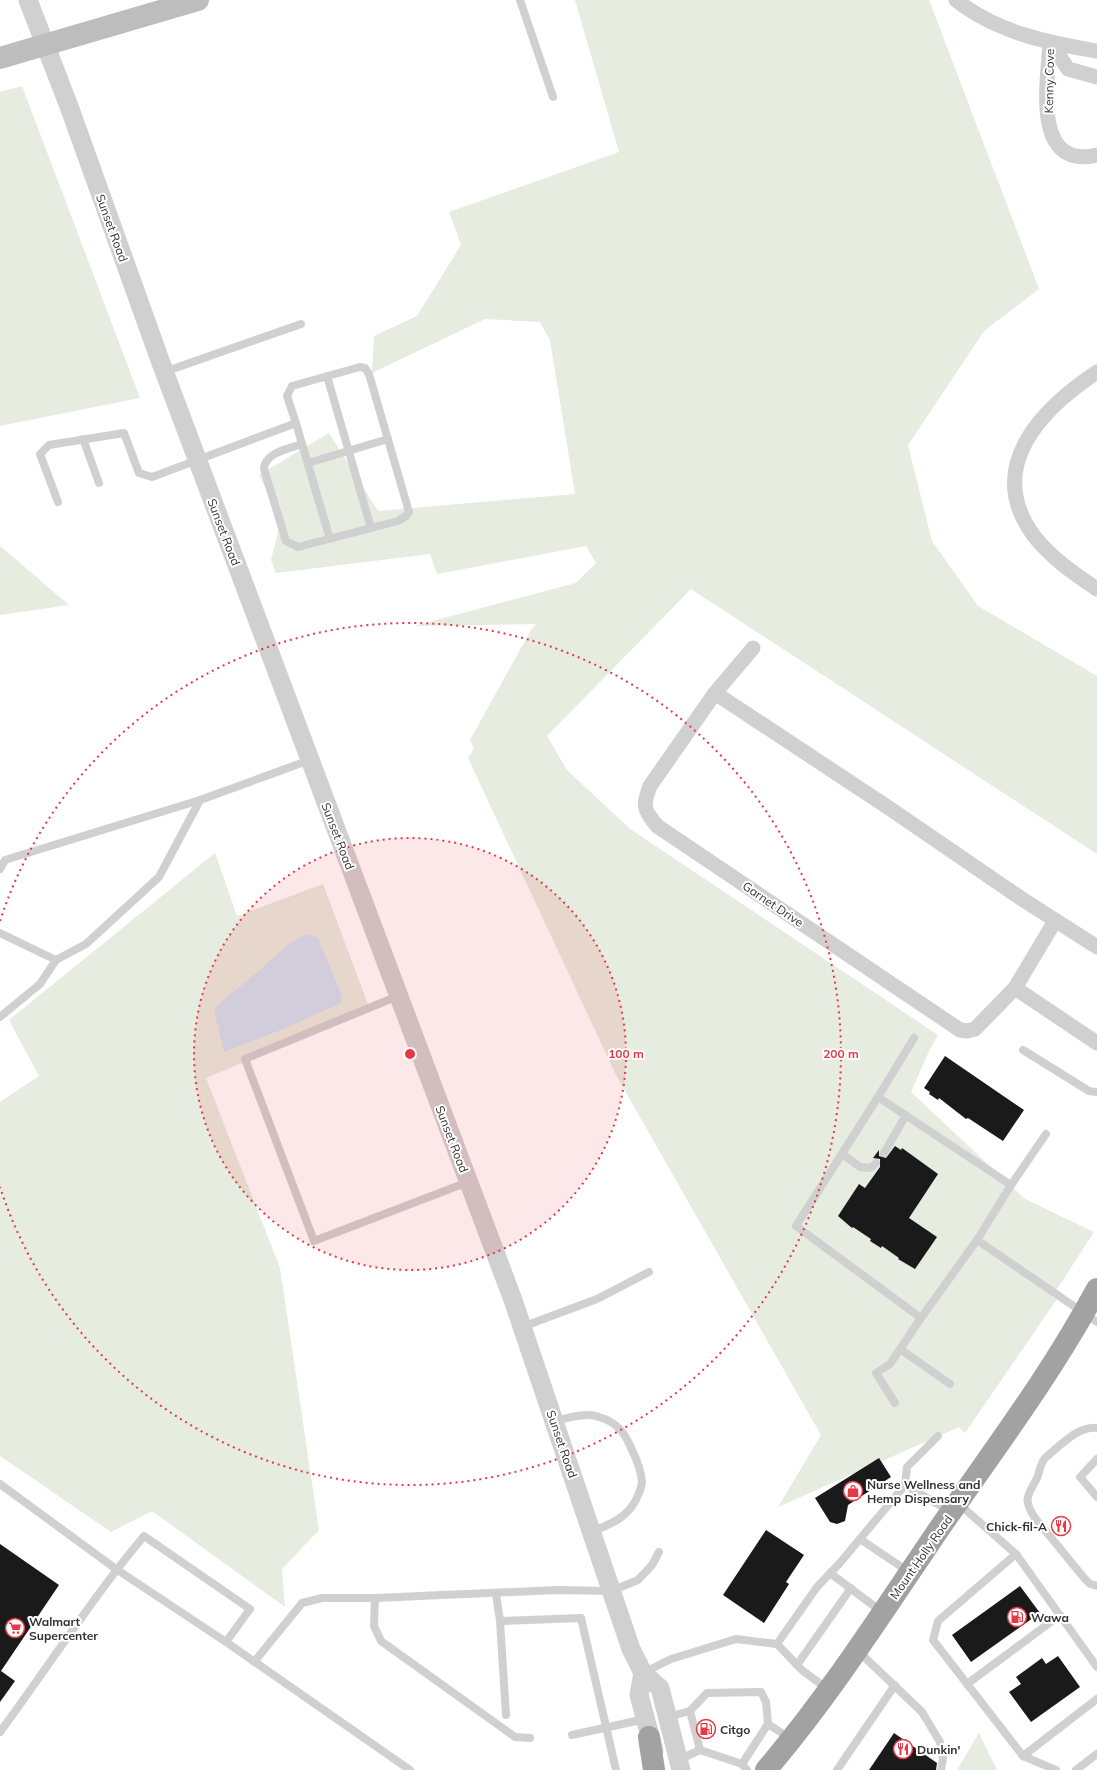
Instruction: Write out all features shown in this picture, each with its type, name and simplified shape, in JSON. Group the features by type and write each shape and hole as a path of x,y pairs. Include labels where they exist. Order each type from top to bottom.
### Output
{"highway":[{"name":"Mount Holly Road","path":"766,1770 792,1740 829,1690 882,1612 1090,1318 1097,1289"},
{"path":"647,1728 654,1770"},
{"name":"Mount Holly Road","path":"777,1770 792,1740"}],"main road":[{"path":"0,58 198,0"}],"street":[{"name":"Sunset Road","path":"28,0 70,109 164,372 522,1328 631,1649 643,1673 660,1688 679,1765"},
{"path":"956,0 992,22 1016,32 1050,42 1097,52"},
{"path":"1050,42 1068,69 1097,77"},
{"name":"Kenny Cove","path":"1050,42 1047,110 1053,139 1058,147 1065,153 1076,156 1097,155"},
{"path":"1097,372 1062,399 1035,427 1023,446 1016,462 1015,477 1015,493 1026,523 1035,537 1068,569 1097,590"},
{"name":"Garnet Drive","path":"752,648 715,693 650,786 644,804 646,812 657,826 960,1030 967,1031 975,1029 1015,988 1055,920"},
{"path":"715,693 1097,947"},
{"path":"1015,988 1097,1043"},
{"path":"643,1673 639,1695 660,1770"}],"lane":[{"path":"520,0 553,97"},
{"path":"164,372 301,324"},
{"path":"302,444 268,457 264,463 264,468 286,541 298,547 330,539 398,521 406,516 409,512 369,374 365,368 360,367 292,386 287,396 308,463 330,539"},
{"path":"327,376 371,528"},
{"path":"58,502 40,454 48,445 124,432 140,473 152,477 296,424"},
{"path":"83,439 99,483"},
{"path":"308,463 388,439"},
{"path":"0,869 5,860 200,800 310,760"},
{"path":"0,1016 40,984 56,960 86,944 159,877 200,800"},
{"path":"0,933 56,960"},
{"path":"398,996 245,1059 314,1241 468,1182"},
{"path":"914,1038 796,1226 921,1318"},
{"path":"1023,1050 1089,1091 1097,1092"},
{"path":"878,1097 1011,1185"},
{"path":"884,1153 906,1115"},
{"path":"895,1403 876,1373 890,1364 977,1240 1011,1185 1046,1134"},
{"path":"842,1154 860,1167 871,1168 876,1163"},
{"path":"977,1240 1090,1318"},
{"path":"522,1328 597,1300 649,1272"},
{"path":"900,1349 950,1384"},
{"path":"554,1421 577,1416 598,1416 613,1422 625,1433 639,1464 642,1483 637,1499 624,1516 612,1524 591,1532"},
{"path":"1097,1428 1089,1427 1081,1430 1046,1458 1042,1462 1038,1476 1028,1491 1026,1499 1029,1509 1035,1518 1085,1579 1090,1584 1097,1586"},
{"path":"777,1644 817,1587 860,1539 905,1485 907,1467 938,1436"},
{"path":"1097,1459 1080,1477 1097,1497"},
{"path":"0,1484 116,1569 226,1642 410,1770"},
{"path":"905,1485 955,1508 1016,1554 1097,1667"},
{"path":"0,1732 116,1569 144,1536 250,1609 226,1642"},
{"path":"860,1539 910,1573"},
{"path":"254,1662 302,1603 322,1598 375,1598 496,1594 558,1590 611,1590 638,1580 652,1565 659,1552"},
{"path":"1016,1554 938,1621 934,1640 1023,1756 1056,1770"},
{"path":"830,1573 882,1612"},
{"path":"797,1665 851,1588"},
{"path":"496,1594 500,1622 506,1715"},
{"path":"375,1598 374,1626 381,1641 515,1737 530,1738"},
{"path":"967,1684 1060,1615"},
{"path":"500,1622 581,1618 616,1770"},
{"path":"643,1673 672,1659 736,1639 777,1644 797,1665 829,1690"},
{"path":"856,1650 922,1712 940,1742 943,1759 942,1770"},
{"path":"837,1770 895,1685"},
{"path":"668,1717 690,1711 707,1693 761,1692 766,1702 768,1724 744,1767 700,1750"},
{"path":"1023,1756 1097,1699"},
{"path":"690,1711 700,1750"},
{"path":"768,1724 792,1740"},
{"path":"572,1735 606,1728 647,1728"},
{"path":"679,1765 700,1750"},
{"path":"1076,1770 1097,1754"}],"shaded area":[{"path":"575,0 929,0 1039,289 984,331 908,445 932,541 978,606 1097,676 1097,854 691,589 547,736 567,770 630,829 938,1035 929,1051 911,1092 1025,1199 1094,1232 1052,1297 1057,1299 965,1433 959,1427 778,1507 821,1435 616,1075 468,758 474,748 470,740 531,630 536,624 414,626 576,583 596,563 586,546 437,574 430,554 276,573 271,560 281,520 259,475 329,433 378,511 575,494 550,340 540,322 485,319 372,373 374,336 417,316 461,245 449,212 619,152"},
{"path":"22,86 140,398 0,426 0,92"},
{"path":"0,546 69,605 0,615"},
{"path":"215,853 237,916 323,884 370,1010 206,1078 280,1268 319,1530 282,1569 285,1607 152,1511 111,1532 0,1456 0,1102 39,1076 9,1020"},
{"path":"979,1733 997,1770 957,1770"}],"water":[{"path":"308,934 318,938 342,997 341,1003 286,1028 224,1052 214,1010 226,997 286,947"}],"building":[{"path":"945,1056 1024,1110 1003,1141 968,1118 966,1119 939,1098 938,1100 929,1094 930,1092 924,1088"},
{"path":"895,1146 901,1150 902,1148 938,1174 909,1218 937,1237 915,1269 898,1259 899,1258 882,1246 881,1248 870,1241 871,1239 853,1227 852,1228 838,1216 859,1184 865,1188 880,1167 880,1159 873,1158 879,1150 879,1156 886,1158"},
{"path":"879,1458 891,1477 848,1505 845,1521 837,1524 830,1522 815,1498"},
{"path":"766,1530 804,1555 786,1582 789,1584 764,1623 723,1595"},
{"name":"Walmart Supercenter","path":"0,1544 59,1585 1,1671 15,1681 0,1702"},
{"path":"1020,1586 1040,1613 971,1662 952,1635"},
{"path":"1058,1656 1080,1687 1031,1722 1009,1692 1021,1684 1016,1677 1042,1658 1046,1664"},
{"path":"894,1733 937,1763 936,1770 869,1770"}],"place":[{"name":"Nurse Wellness and Hemp Dispensary","path":"853,1491"},
{"name":"Chick-fil-A","path":"1061,1526"},
{"name":"Wawa","path":"1017,1617"},
{"name":"Walmart Supercenter","path":"15,1628"},
{"name":"Citgo","path":"706,1729"},
{"name":"Dunkin'","path":"903,1749"}]}
